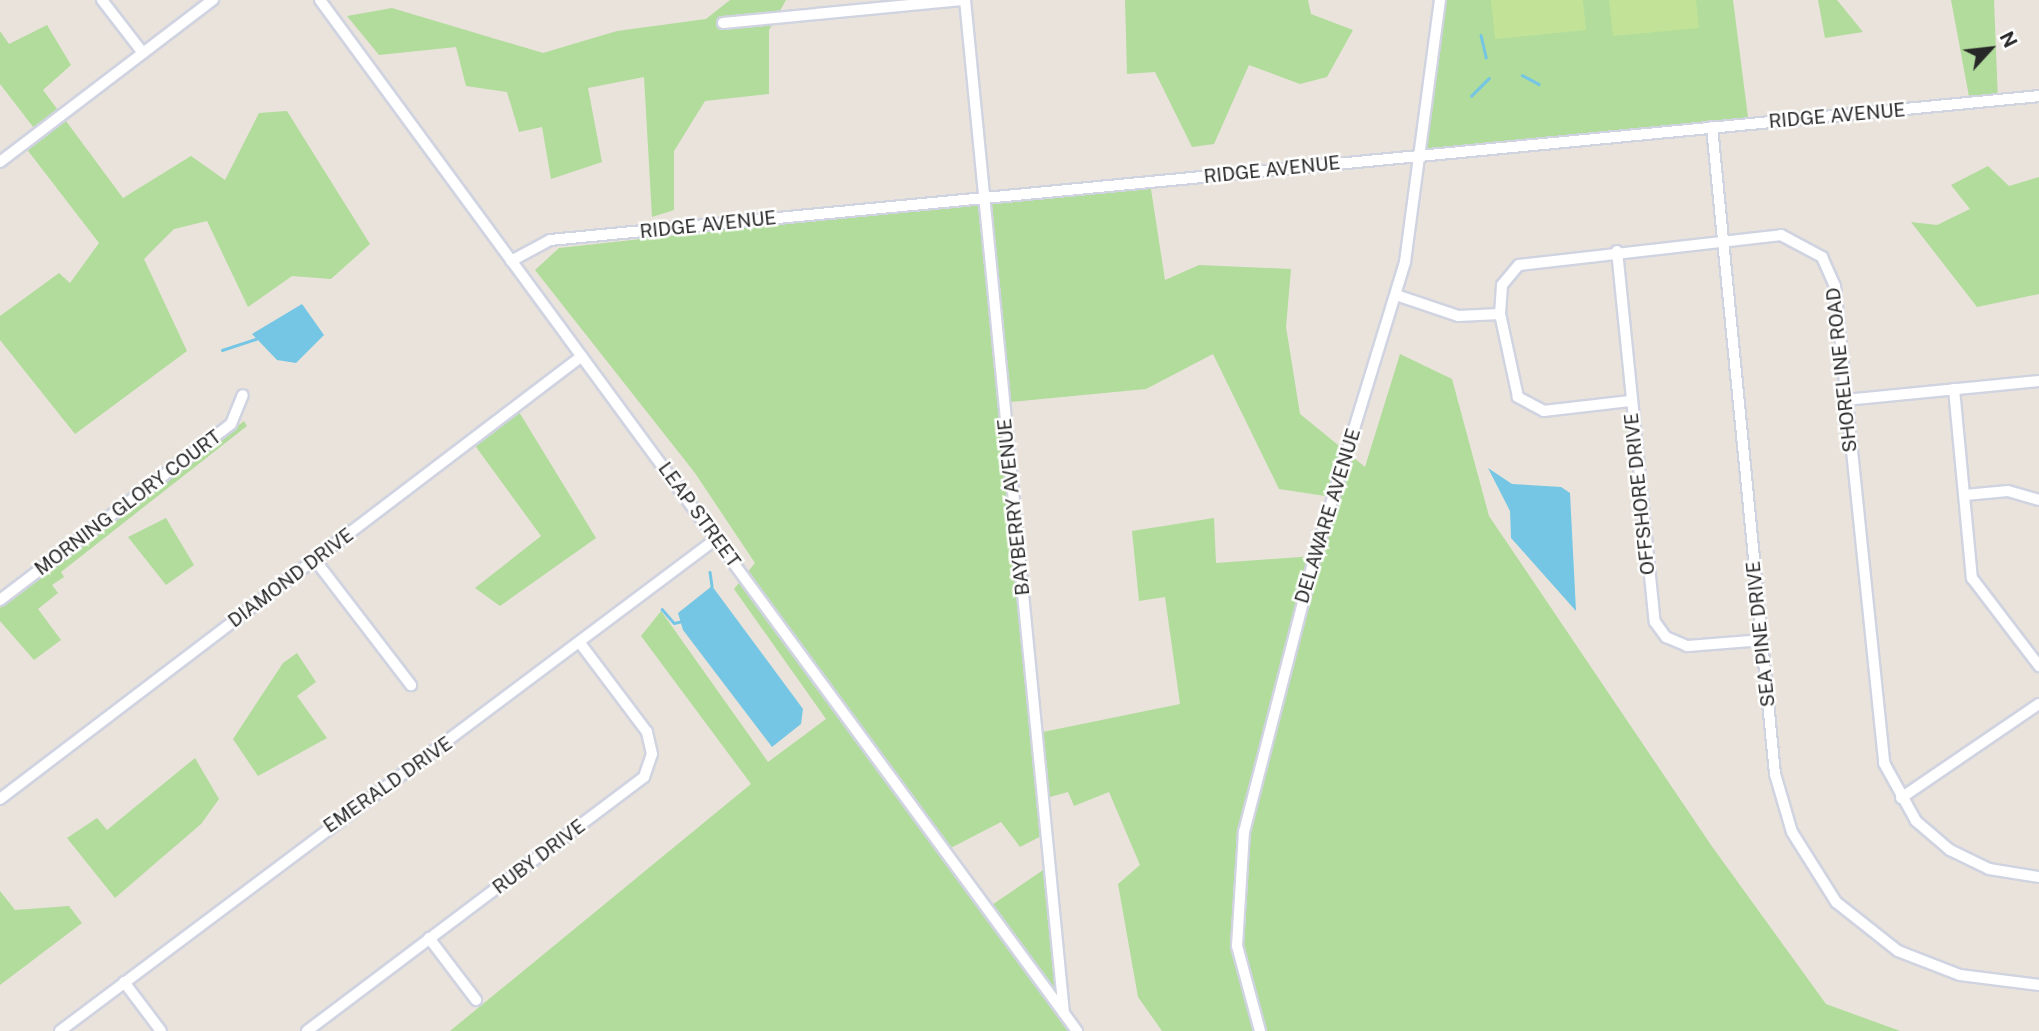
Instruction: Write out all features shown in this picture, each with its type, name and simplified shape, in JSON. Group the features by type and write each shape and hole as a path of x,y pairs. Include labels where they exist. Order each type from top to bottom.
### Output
{"street":[{"path":"102,0 143,54"},
{"path":"0,162 213,0"},
{"name":"LEAP STREET","path":"320,0 1077,1031"},
{"path":"723,23 963,0"},
{"name":"BAYBERRY AVENUE","path":"963,0 1065,1014"},
{"name":"DELAWARE AVENUE","path":"1260,1031 1237,946 1244,831 1313,563 1396,295 1422,155 1440,0"},
{"name":"RIDGE AVENUE","path":"511,261 551,240 2039,96"},
{"name":"SEA PINE DRIVE","path":"1712,127 1761,640 1782,804 1805,858 1836,902 1875,936 1920,962 1978,979 2039,985"},
{"name":"SHORELINE ROAD","path":"1630,401 1544,411 1518,397 1500,314 1502,285 1519,265 1617,251 1781,235 1822,257 1835,286 1878,731 1901,798 1950,850 1989,869 2039,877"},
{"name":"OFFSHORE DRIVE","path":"1617,251 1630,401 1655,622 1666,637 1687,646 1761,640"},
{"path":"1396,295 1458,316 1500,314"},
{"name":"DIAMOND DRIVE","path":"0,799 582,356"},
{"path":"1845,400 2039,381"},
{"path":"1954,389 1972,578 2039,666"},
{"name":"MORNING GLORY COURT","path":"0,600 232,424 243,396"},
{"path":"1965,495 2008,491 2039,500"},
{"name":"EMERALD DRIVE","path":"60,1031 716,539"},
{"path":"315,559 411,685"},
{"name":"RUBY DRIVE","path":"307,1031 647,772 647,732 580,643"},
{"path":"1901,798 2039,704"},
{"path":"429,938 476,1000"},
{"path":"124,982 161,1031"}],"green space":[{"path":"730,0 786,0 769,30 769,94 705,101 674,151 674,210 652,217 644,77 588,88 602,162 551,179 542,127 519,132 507,92 466,86 456,47 379,55 347,16 392,8 543,53 617,31 706,19"},
{"path":"1125,0 1308,0 1311,14 1353,30 1327,77 1300,84 1249,65 1214,144 1192,147 1155,72 1127,74"},
{"path":"1441,0 1733,0 1749,125 1421,154"},
{"path":"1491,0 1583,0 1586,30 1495,39"},
{"path":"1609,0 1696,0 1699,28 1613,36"},
{"path":"1818,0 1837,0 1863,32 1825,38"},
{"path":"1951,0 1994,0 1998,101 1971,107"},
{"path":"47,25 71,65 43,90 123,198 191,156 225,180 259,113 287,111 370,244 331,279 292,276 248,307 207,221 174,229 144,259 187,351 75,434 0,340 0,316 59,273 70,283 99,243 22,143 37,132 0,84 0,31 9,44"},
{"path":"1988,166 2009,186 2039,177 2039,294 1977,307 1911,222 1937,225 1970,209 1951,185"},
{"path":"1150,183 1165,280 1199,265 1291,269 1286,327 1300,414 1365,467 1400,354 1452,379 1489,516 1711,845 1826,1004 1900,1031 1162,1031 1138,997 1118,884 1140,865 1109,792 1074,806 1068,792 1039,800 1047,833 1020,847 1001,822 943,852 986,909 1049,866 1065,1018 1075,1031 450,1031 751,784 641,636 661,611 768,762 826,719 734,589 755,563 695,473 535,270 559,248","holes":["1213,354 1279,489 1332,497 1315,556 1216,563 1214,518 1132,531 1139,601 1165,597 1180,704 1033,734 1001,403 1146,389"]},
{"path":"516,407 596,538 500,606 475,588 541,536 471,440"},
{"path":"244,421 247,426 61,572 64,577 52,585 58,593 38,609 61,640 34,660 0,621 0,608"},
{"path":"166,518 194,565 166,585 128,537"},
{"path":"297,653 316,682 297,696 327,738 258,776 233,739 283,663"},
{"path":"195,758 219,799 201,824 115,898 67,838 97,818 107,830"},
{"path":"0,891 15,910 69,906 82,923 0,985"}],"water":[{"path":"302,304 324,335 296,363 277,360 252,334"},
{"path":"1488,468 1512,484 1561,487 1570,493 1576,611 1511,538 1510,511"},
{"path":"712,586 803,709 801,724 772,747 683,630 678,613"}],"waterway":[{"path":"1481,35 1486,57"},
{"path":"1522,75 1539,84"},
{"path":"1471,96 1489,78"},
{"path":"222,350 255,339"},
{"path":"710,572 712,586"},
{"path":"662,609 674,623 683,621"}]}
